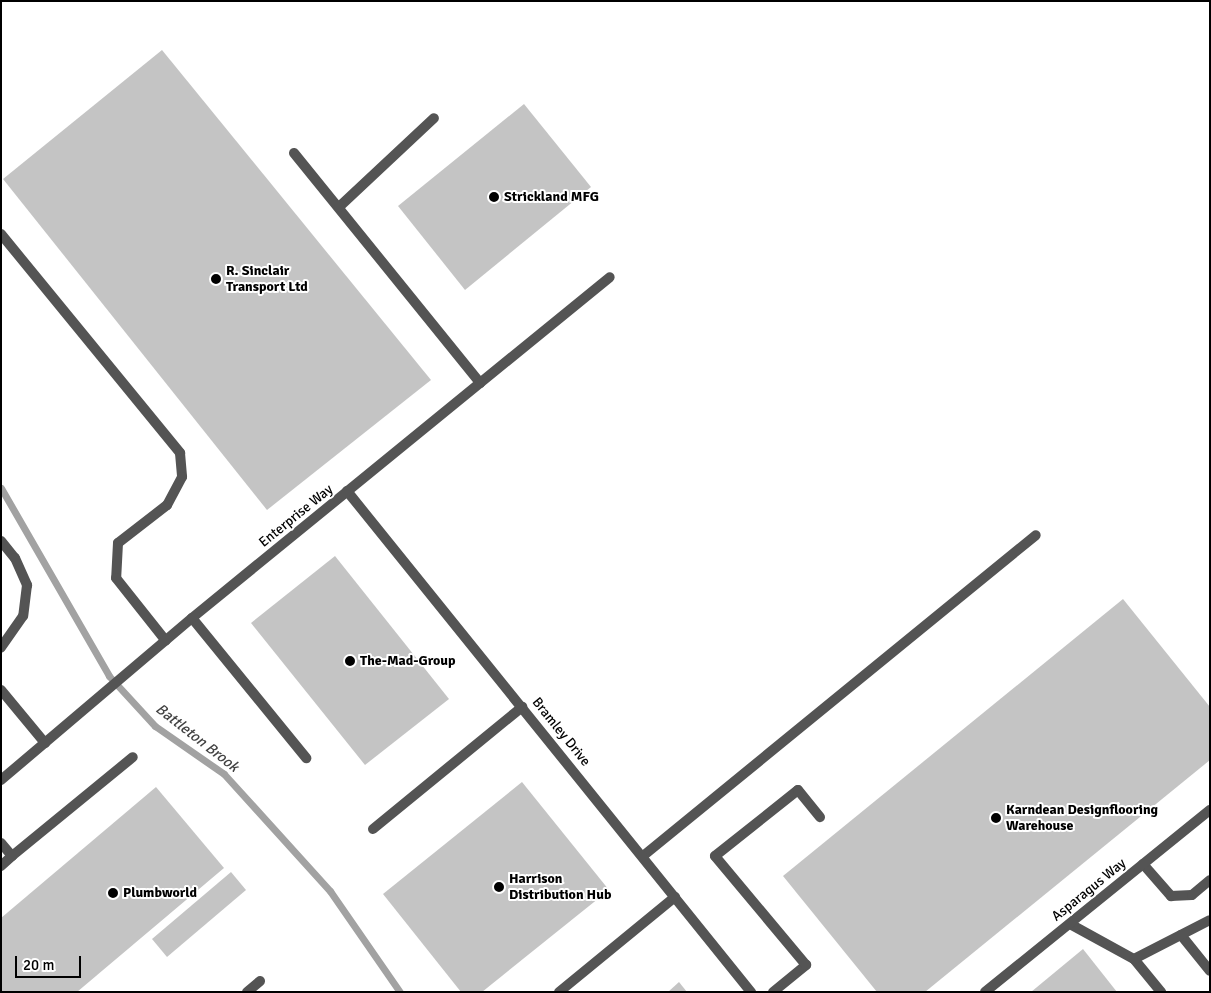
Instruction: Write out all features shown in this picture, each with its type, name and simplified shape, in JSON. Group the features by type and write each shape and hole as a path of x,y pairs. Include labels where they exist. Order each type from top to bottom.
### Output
{"street":[{"path":"339,207 434,118"},
{"path":"294,153 480,383"},
{"path":"1,234 180,454 182,477 167,505 118,543 116,578 166,641"},
{"name":"Enterprise Way","path":"1,780 192,618 610,277"},
{"name":"Bramley Drive","path":"347,491 751,992"},
{"path":"643,856 1036,535"},
{"path":"1,541 15,558 27,585 22,616 1,648"},
{"path":"192,618 306,758"},
{"path":"1,690 46,743"},
{"path":"373,829 522,707"},
{"path":"1,866 133,757"},
{"path":"773,992 806,965 715,856 798,790 820,817"},
{"name":"Asparagus Way","path":"985,992 1210,810"},
{"path":"1,843 12,856"},
{"path":"1143,864 1171,896 1192,895 1210,880"},
{"path":"559,992 675,897"},
{"path":"1134,959 1210,920"},
{"path":"1070,924 1134,959 1161,992"},
{"path":"1181,935 1210,971"},
{"path":"247,992 260,981"}],"building":[{"name":"R. Sinclair Transport Ltd","path":"162,50 431,380 267,510 3,179"},
{"name":"Strickland MFG","path":"524,104 591,187 465,290 398,206"},
{"name":"The-Mad-Group","path":"335,556 449,699 365,765 251,623"},
{"name":"Karndean Designflooring Warehouse","path":"1123,599 1210,707 1210,760 925,992 877,992 783,876"},
{"name":"Harrison Distribution Hub","path":"522,782 609,890 482,992 461,992 383,894"},
{"name":"Plumbworld","path":"156,787 224,868 77,992 1,992 1,918"},
{"path":"231,872 246,890 167,957 152,939"},
{"path":"1083,949 1117,992 1031,992"},
{"path":"679,982 687,992 668,992"}],"waterway":[{"name":"Battleton Brook","path":"1,488 109,676 155,726 224,774 330,891 400,992"}],"place":[{"name":"Strickland MFG","path":"494,197"},
{"name":"R. Sinclair Transport Ltd","path":"216,279"},
{"name":"The-Mad-Group","path":"350,661"},
{"name":"Karndean Designflooring Warehouse","path":"996,818"},
{"name":"Harrison Distribution Hub","path":"499,887"},
{"name":"Plumbworld","path":"113,893"}]}
